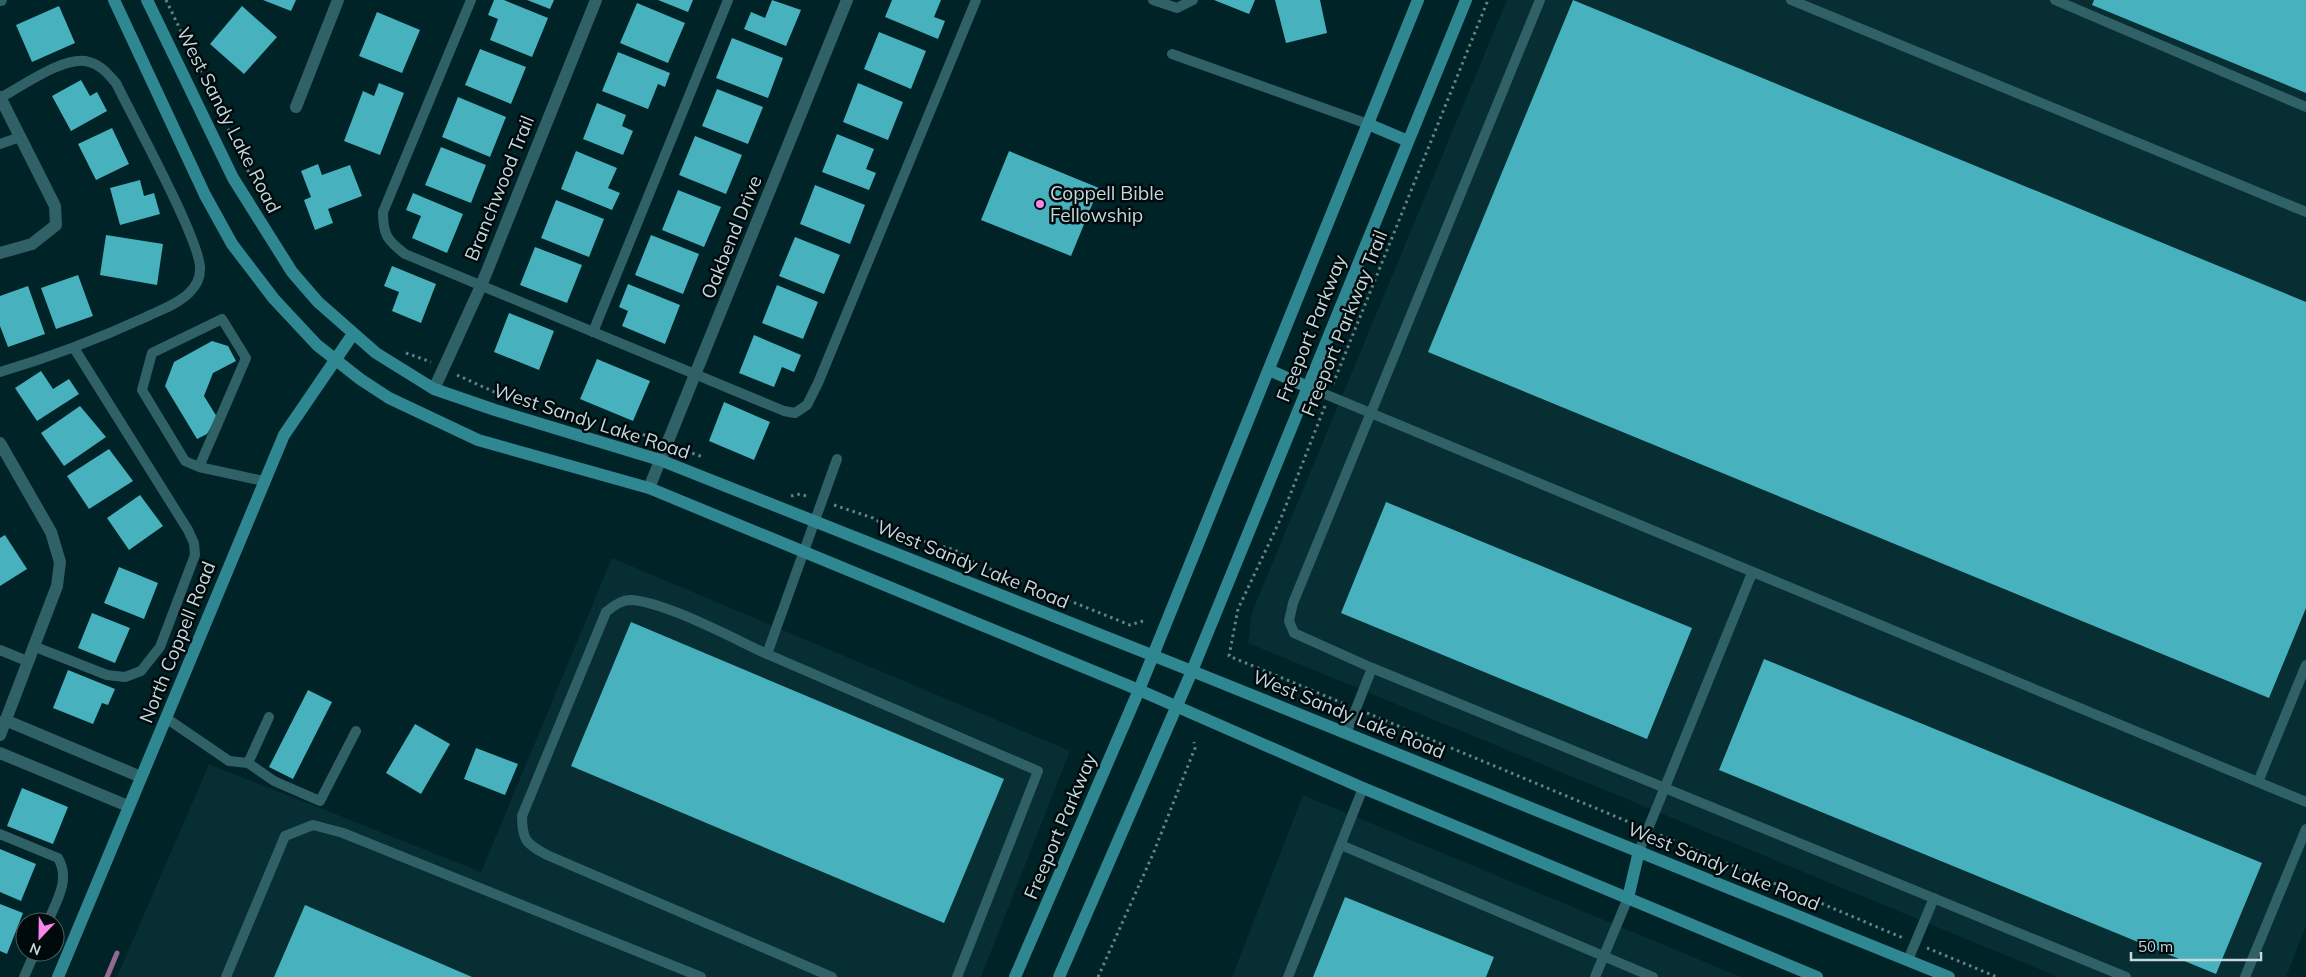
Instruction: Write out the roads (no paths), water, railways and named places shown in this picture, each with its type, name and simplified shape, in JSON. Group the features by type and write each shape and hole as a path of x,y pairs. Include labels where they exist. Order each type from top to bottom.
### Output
{"main road":[{"path":"114,0 205,195 232,244 274,299 317,345 334,360 389,398 478,440 649,488 1139,690 1363,788 1817,977"},
{"name":"West Sandy Lake Road","path":"147,0 233,178 292,272 318,302 353,334 388,362 434,389 495,410 660,460 1192,671 1949,977"},
{"name":"Freeport Parkway","path":"1015,977 1139,690 1418,0"},
{"name":"Freeport Parkway","path":"1177,707 1466,0"},
{"path":"1368,124 1408,141"},
{"name":"North Coppell Road","path":"58,977 284,435 353,334"},
{"path":"1269,370 1308,387"},
{"path":"1059,977 1177,707"},
{"path":"1628,898 1639,851"}],"street":[{"path":"296,107 338,0"},
{"name":"Branchwood Trail","path":"434,389 481,286 596,0"},
{"name":"Oakbend Drive","path":"649,488 847,0"},
{"path":"0,97 55,206 56,225 32,244 0,253"},
{"path":"0,443 52,532 60,562 57,586 4,720 0,735"},
{"path":"4,720 140,777"},
{"path":"0,753 128,806"}],"lane":[{"path":"471,0 383,212 383,228 389,242 405,254 784,411 795,413 807,405 976,0"},
{"path":"593,332 728,0"},
{"path":"1153,0 1178,8 1193,0"},
{"path":"1540,0 1293,603 1289,621 1294,633 1307,641 1372,668 2126,977"},
{"path":"1791,0 2306,212"},
{"path":"2055,0 2306,107"},
{"path":"1172,54 1368,124"},
{"path":"0,97 55,68 73,61 88,61 104,70 120,92 190,235 201,268 198,282 189,294 174,304 74,348 0,372"},
{"path":"0,144 20,137"},
{"path":"199,467 246,358 222,319 152,353 142,390 184,460 199,467 264,481"},
{"path":"33,646 107,675 124,677 141,671 160,647 195,555 194,543 188,530 74,348"},
{"path":"1308,387 1328,397 2306,802"},
{"path":"767,654 837,459"},
{"path":"1639,851 1752,573"},
{"path":"832,977 547,855 531,846 522,833 522,816 606,612 615,605 628,600 654,604 1038,771 957,977"},
{"path":"0,650 27,661"},
{"path":"2258,782 2306,665"},
{"path":"1346,734 1372,668"},
{"path":"248,763 269,717"},
{"path":"166,718 229,761 248,763 274,781 320,801 356,731"},
{"path":"1288,977 1363,788"},
{"path":"226,977 285,836 313,825 343,833 701,977"},
{"path":"2245,977 2306,830"},
{"path":"0,834 58,858 63,866 64,882 52,912"},
{"path":"1340,845 1653,977"},
{"path":"1595,977 1628,898"},
{"path":"1908,960 1934,898"},
{"path":"24,977 31,962"}],"waterway":[{"path":"107,977 117,953"}],"place":[{"name":"Coppell Bible Fellowship","path":"1040,204"}]}
